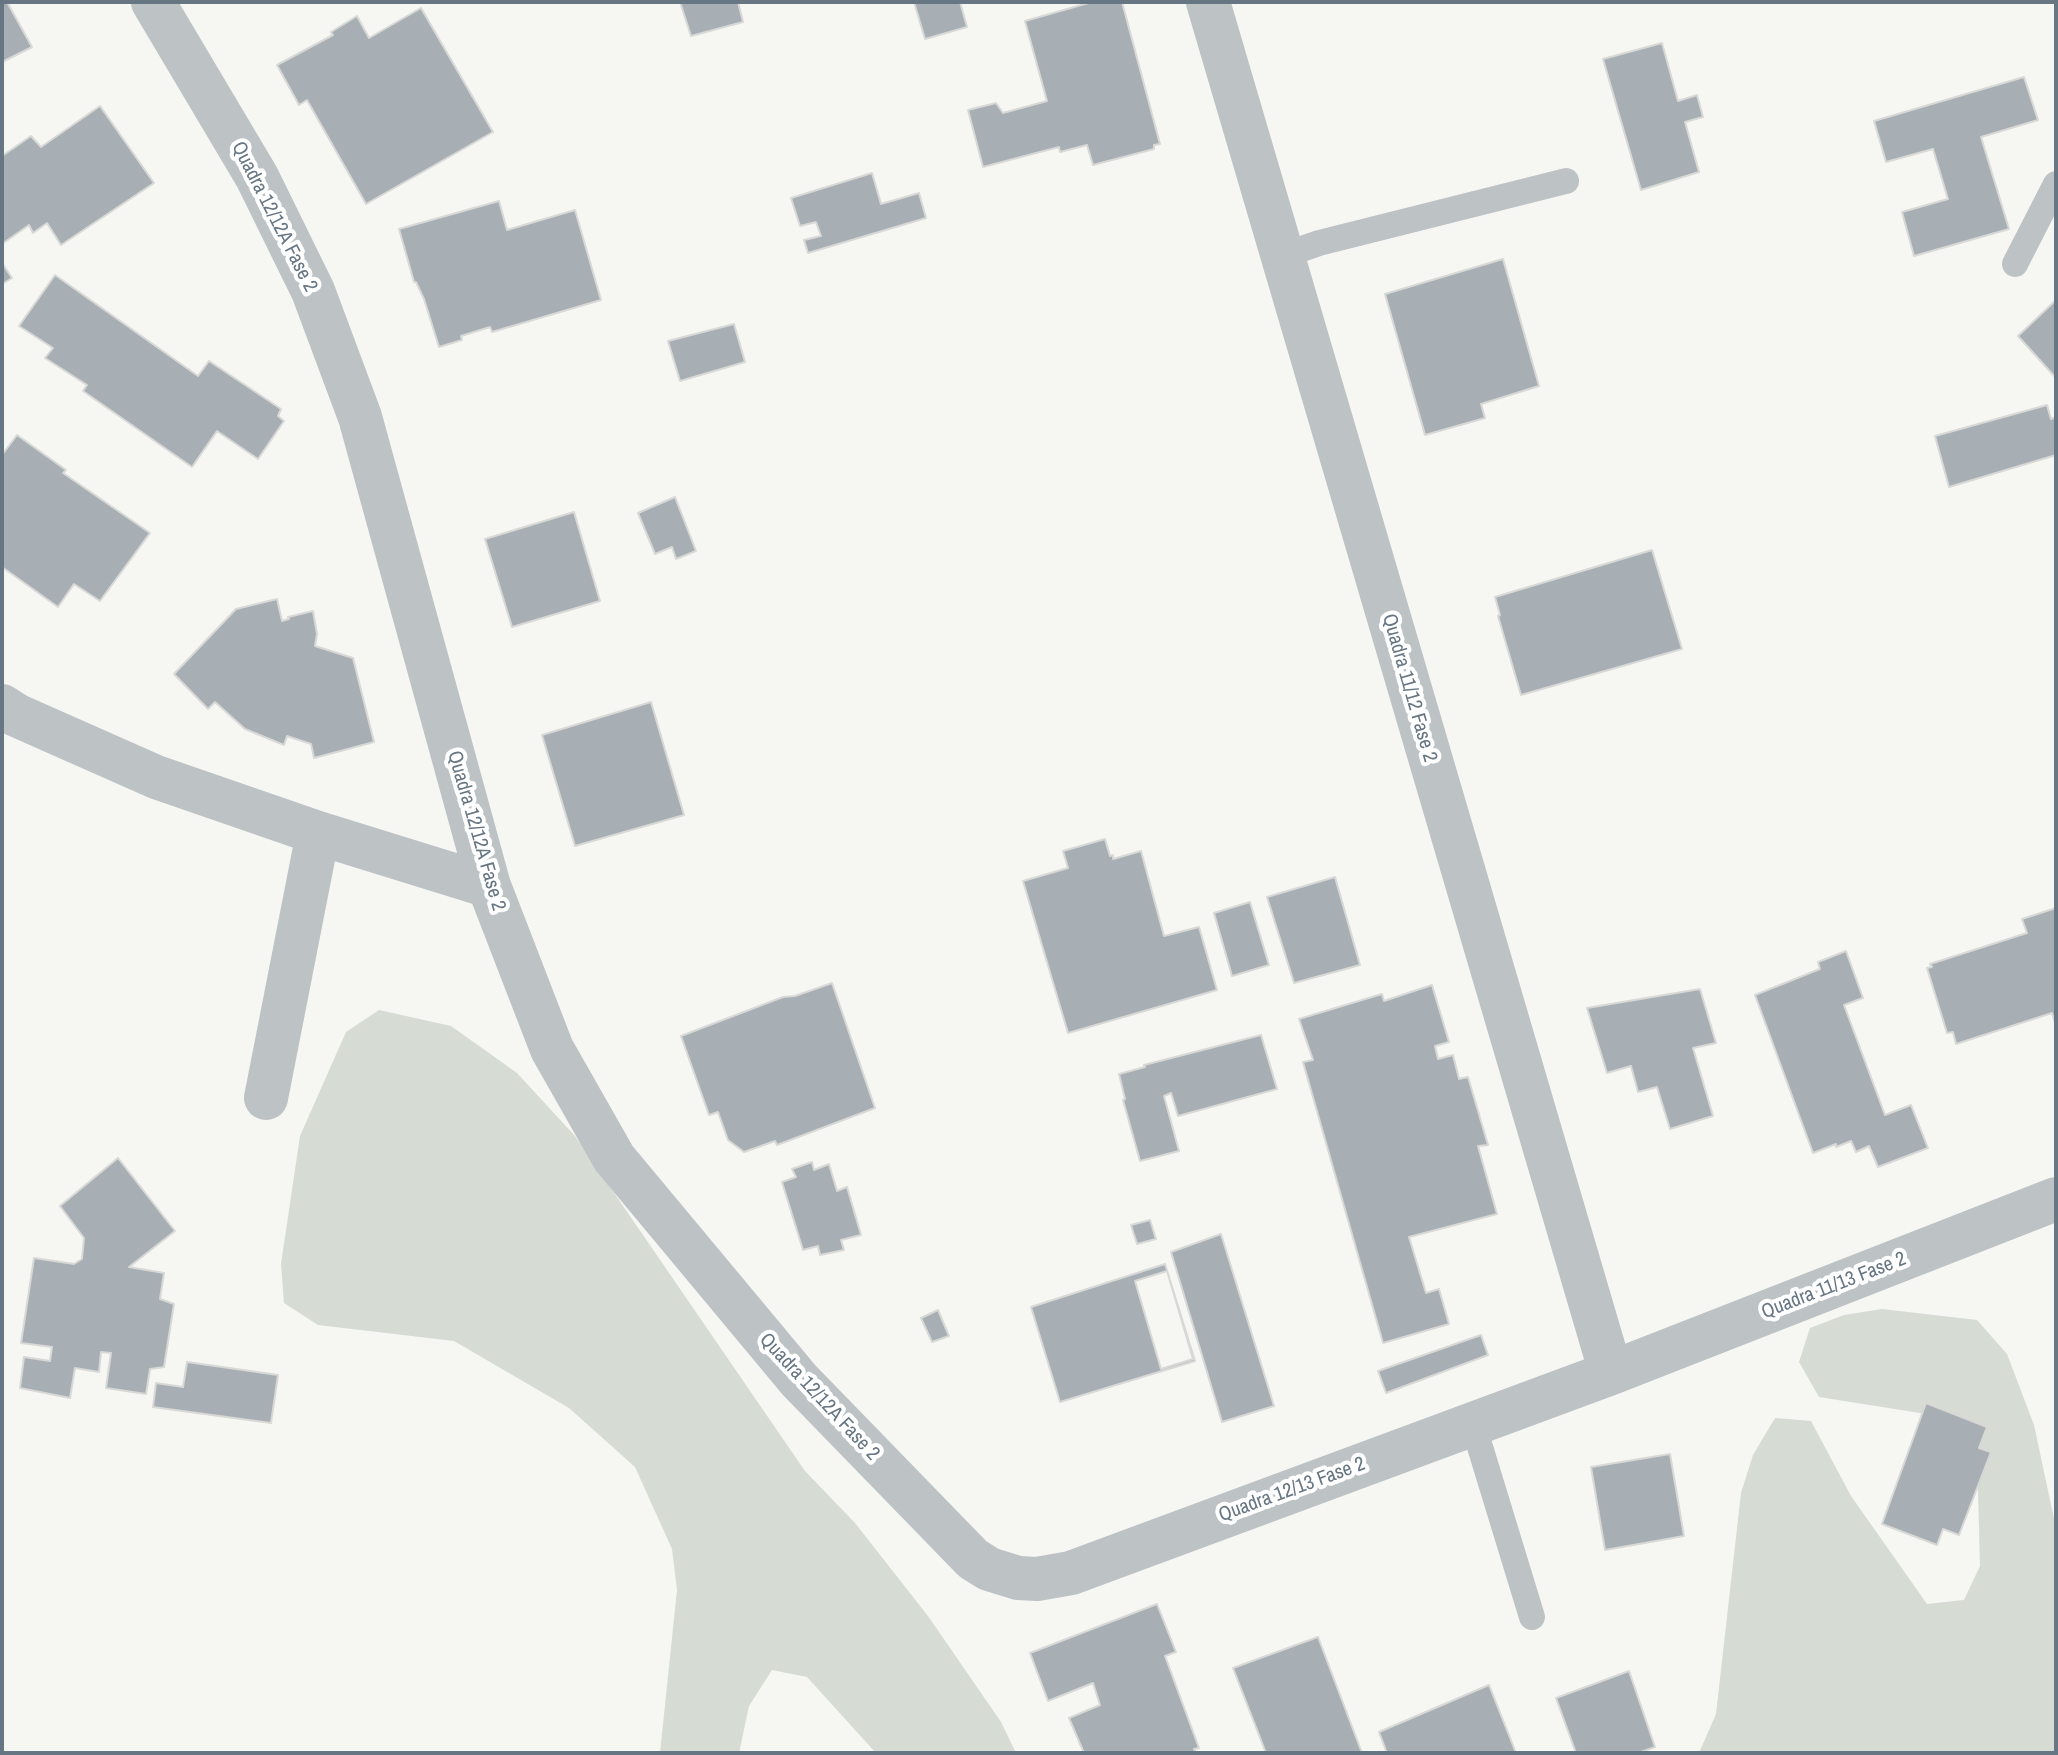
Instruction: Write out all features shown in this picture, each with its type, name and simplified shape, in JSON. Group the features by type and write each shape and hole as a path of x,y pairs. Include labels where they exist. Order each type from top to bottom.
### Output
{"street":[{"name":"Quadra 12/12A Fase 2","path":"153,2 257,177 313,291 360,417 489,886 552,1049 614,1158 799,1380 973,1559"},
{"name":"Quadra 11/12 Fase 2","path":"1208,2 1611,1373"},
{"path":"2,706 156,777 318,833 489,886"},
{"path":"266,1098 318,833"},
{"name":"Quadra 11/13 Fase 2","path":"1611,1373 2056,1199"},
{"name":"Quadra 12/13 Fase 2","path":"973,1559 989,1569 1018,1578 1037,1579 1071,1573 1611,1373"}],"lane":[{"path":"1282,256 1319,243 1566,181"},
{"path":"2015,264 2056,184"},
{"path":"1473,1424 1532,1617"}],"shaded area":[{"path":"379,1010 451,1026 517,1073 575,1136 805,1471 855,1523 928,1616 1001,1722 1016,1753 876,1753 807,1677 772,1670 749,1706 739,1753 660,1753 677,1590 672,1549 635,1467 569,1408 454,1341 318,1325 284,1303 281,1264 300,1136 346,1032"},
{"path":"1882,1309 1977,1320 2007,1354 2034,1425 2056,1528 2056,1753 1699,1753 1716,1714 1741,1493 1753,1455 1775,1418 1811,1421 1851,1496 1927,1604 1964,1600 1980,1566 1978,1490 1945,1417 1819,1397 1799,1362 1810,1328 1844,1315"}],"building":[{"path":"2,2 7,2 32,47 2,62"},
{"path":"680,2 738,2 743,22 691,36"},
{"path":"914,2 960,2 967,27 925,39"},
{"path":"1092,2 1122,2 1160,144 1154,145 1154,149 1093,165 1087,145 1060,152 1059,147 983,167 968,110 996,103 1003,113 1047,101 1025,21"},
{"path":"421,8 493,132 366,204 307,100 299,105 277,65 333,35 331,32 357,16 369,38"},
{"path":"1662,43 1678,101 1697,95 1703,117 1685,122 1699,172 1641,190 1603,59"},
{"path":"2024,77 2038,120 1981,137 2009,229 1914,256 1902,212 1948,199 1933,149 1886,162 1874,121"},
{"path":"100,106 154,183 61,245 47,223 33,233 29,225 2,244 2,156 31,136 41,147"},
{"path":"872,173 881,204 919,193 926,218 808,253 804,240 821,236 816,222 800,226 791,198"},
{"path":"499,201 507,230 575,210 601,300 492,332 490,327 439,347 424,299 414,282 399,229"},
{"path":"1503,259 1539,386 1481,404 1485,418 1425,435 1385,294"},
{"path":"2,263 12,278 2,284"},
{"path":"55,275 198,376 209,361 281,409 278,416 284,421 258,459 217,431 192,467 83,391 87,385 45,358 53,348 19,326"},
{"path":"2056,300 2056,378 2018,336"},
{"path":"734,324 745,362 680,381 668,341"},
{"path":"2047,405 2051,419 2056,417 2056,455 1949,487 1935,436"},
{"path":"17,435 66,470 63,473 150,533 100,601 74,584 58,607 2,567 2,455"},
{"path":"675,497 696,551 676,559 672,547 655,554 638,513"},
{"path":"574,512 600,601 512,627 485,539"},
{"path":"1652,550 1682,649 1521,695 1495,597"},
{"path":"277,599 282,621 313,611 317,634 315,646 353,658 374,742 314,758 311,744 287,736 284,745 245,729 215,702 208,709 174,674 236,609"},
{"path":"651,702 684,815 575,846 542,735"},
{"path":"1105,839 1113,859 1141,851 1164,936 1199,927 1217,990 1068,1033 1023,881 1068,868 1063,851"},
{"path":"1335,877 1360,965 1294,983 1267,897"},
{"path":"1250,902 1269,965 1232,976 1214,913"},
{"path":"2056,908 2056,1026 2052,1013 1956,1044 1953,1032 1947,1033 1927,968 1932,967 1930,964 2027,933 2022,919"},
{"path":"1846,951 1863,998 1844,1005 1885,1115 1911,1105 1928,1148 1878,1167 1869,1146 1856,1152 1851,1141 1813,1153 1755,995 1820,969 1818,962"},
{"path":"832,983 875,1108 777,1145 775,1141 744,1152 728,1140 718,1112 709,1115 681,1036 783,997"},
{"path":"1432,985 1449,1042 1435,1046 1438,1059 1453,1055 1459,1079 1468,1077 1488,1145 1478,1146 1497,1214 1409,1237 1426,1293 1439,1289 1449,1324 1383,1343 1303,1062 1313,1060 1299,1019 1382,994 1384,1001"},
{"path":"1700,989 1716,1043 1693,1048 1713,1116 1670,1129 1657,1087 1638,1092 1631,1066 1607,1073 1587,1008"},
{"path":"1261,1035 1277,1089 1178,1116 1171,1093 1164,1096 1179,1151 1140,1161 1119,1074"},
{"path":"118,1158 175,1231 129,1267 164,1273 160,1299 174,1304 164,1367 150,1369 146,1394 106,1388 111,1353 101,1352 99,1372 75,1368 70,1398 20,1388 24,1357 50,1361 52,1347 21,1343 34,1258 74,1264 82,1259 84,1238 60,1206"},
{"path":"812,1162 814,1170 829,1164 837,1191 847,1187 861,1235 841,1240 844,1250 820,1255 818,1246 803,1250 782,1182 796,1177 792,1169"},
{"path":"1150,1220 1156,1239 1137,1244 1131,1225"},
{"path":"1221,1234 1274,1406 1222,1422 1171,1252"},
{"path":"1165,1264 1195,1361 1060,1402 1031,1307"},
{"path":"1167,1271 1193,1359 1161,1369 1135,1281"},
{"path":"938,1310 949,1336 932,1342 921,1318"},
{"path":"1481,1335 1488,1355 1386,1393 1378,1371"},
{"path":"187,1362 278,1375 271,1423 153,1407 156,1383 183,1387"},
{"path":"1926,1403 1987,1427 1979,1448 1991,1452 1959,1535 1943,1529 1937,1545 1882,1524"},
{"path":"1670,1454 1684,1536 1605,1550 1591,1467"},
{"path":"1157,1604 1176,1652 1165,1656 1199,1748 1194,1749 1196,1753 1084,1753 1069,1718 1100,1705 1093,1683 1048,1701 1030,1653"},
{"path":"1318,1637 1362,1753 1266,1753 1233,1668"},
{"path":"1629,1671 1655,1747 1638,1753 1576,1753 1556,1698"},
{"path":"1489,1685 1516,1753 1387,1753 1379,1732"}]}
